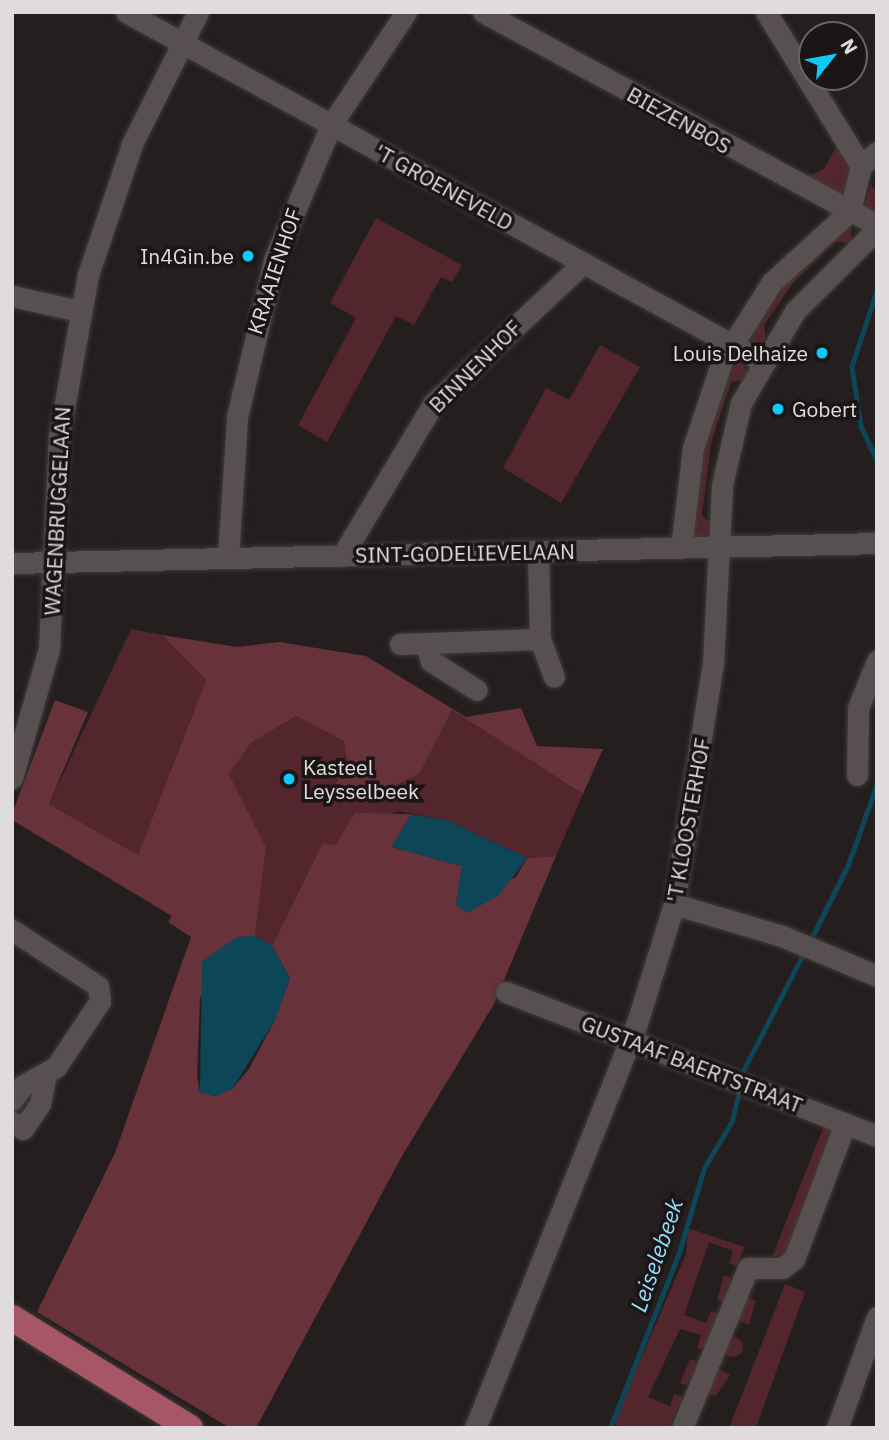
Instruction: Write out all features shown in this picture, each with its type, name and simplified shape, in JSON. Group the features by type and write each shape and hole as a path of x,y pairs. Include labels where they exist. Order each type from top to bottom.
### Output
{"main road":[{"path":"12,1318 190,1428"}],"street":[{"name":"'T GROENEVELD","path":"126,12 762,361"},
{"name":"WAGENBRUGGELAAN","path":"12,778 44,674 54,562 59,436 79,311 113,195 181,42 198,12"},
{"name":"KRAAIENHOF","path":"228,558 234,438 254,329 286,226 331,125 406,12"},
{"name":"BIEZENBOS","path":"483,12 877,227"},
{"path":"681,548 693,447 731,344 779,273 850,211 869,159 766,12"},
{"name":"'T KLOOSTERHOF","path":"475,1428 629,1040 674,904 713,664 717,547 730,443 762,361 812,289 877,227"},
{"name":"BINNENHOF","path":"342,556 433,404 583,263"},
{"path":"12,296 79,311"},
{"name":"SINT-GODELIEVELAAN","path":"12,563 877,543"},
{"path":"538,551 540,639 554,677"},
{"path":"400,644 540,639"},
{"path":"426,644 431,661 477,690"},
{"path":"857,775 858,708 877,661"},
{"path":"674,904 782,936 877,976"},
{"path":"12,930 99,990 100,1001 46,1074 40,1104 23,1129 12,1122"},
{"name":"GUSTAAF BAERTSTRAAT","path":"506,992 877,1136"},
{"path":"12,1100 23,1085 46,1074"},
{"path":"682,1428 748,1268 782,1268 794,1259 845,1124"},
{"path":"837,1428 877,1317"}],"shaded area":[{"path":"837,144 852,165 848,197 805,178 825,168"},
{"path":"871,185 877,193 877,219 863,211"},
{"path":"376,218 462,265 452,282 441,277 414,325 396,316 327,442 298,425 356,318 330,303"},
{"path":"851,223 852,243 835,242 793,283 764,325 766,344 747,345 744,329 756,311"},
{"path":"600,345 640,367 561,503 503,468 546,388 569,400"},
{"path":"735,358 748,371 744,380 731,382 711,443 702,515 710,523 704,542 688,537 698,444 717,382"},
{"path":"131,629 162,635 206,680 138,855 49,804"},
{"path":"162,635 237,647 279,642 366,656 466,717 521,708 537,746 603,749 583,794 452,710 420,773 366,800 345,799 332,793 347,761 344,741 296,716 251,743 229,774 266,847 255,936 237,937 200,998 197,1077 200,1092 215,1096 232,1089 249,1069 275,1020 290,978 272,946 323,843 335,845 355,813 411,814 392,847 462,866 456,906 516,877 527,858 556,856 494,1004 402,1156 256,1428 230,1428 37,1312 115,1153 191,937 168,922 172,916 12,820 12,814 55,700 88,712 49,804 138,855 206,680"},
{"path":"452,710 583,794 556,856 527,858 449,821 398,811 386,816 355,813 335,845 323,844 272,946 255,936 266,847 229,774 251,743 296,716 345,741 347,761 420,773"},
{"path":"825,1123 834,1126 785,1254 772,1257"},
{"path":"688,1228 744,1247 737,1266 729,1263 733,1251 709,1242 684,1315 706,1323 711,1311 719,1314 705,1351 697,1348 701,1335 680,1329 648,1397 670,1406 674,1394 683,1397 669,1428 624,1428 613,1424 686,1254"},
{"path":"724,1275 732,1278 723,1302 717,1300"},
{"path":"785,1284 805,1292 756,1428 729,1428"},
{"path":"746,1297 756,1301 749,1325 737,1320"},
{"path":"733,1337 740,1340 743,1347 740,1354 733,1357 726,1354 723,1347 726,1340"},
{"path":"690,1359 699,1362 687,1385 680,1383"},
{"path":"718,1369 730,1375 716,1396 705,1392"}],"water":[{"path":"411,814 449,821 527,858 498,896 467,913 456,906 462,866 392,847"},
{"path":"255,936 272,946 290,978 275,1020 232,1089 215,1096 200,1092 202,961 237,937"}],"waterway":[{"name":"Leiselebeek","path":"877,291 852,367 861,426 877,460"},
{"name":"Leiselebeek","path":"813,935 848,865 877,784"},
{"name":"Leiselebeek","path":"743,1071 802,956"},
{"name":"Leiselebeek","path":"610,1428 679,1253 704,1168 732,1121 738,1096"}],"place":[{"name":"In4Gin.be","path":"248,256"},
{"name":"Louis Delhaize","path":"822,353"},
{"name":"Gobert","path":"778,409"},
{"name":"Kasteel Leysselbeek","path":"289,779"}]}
